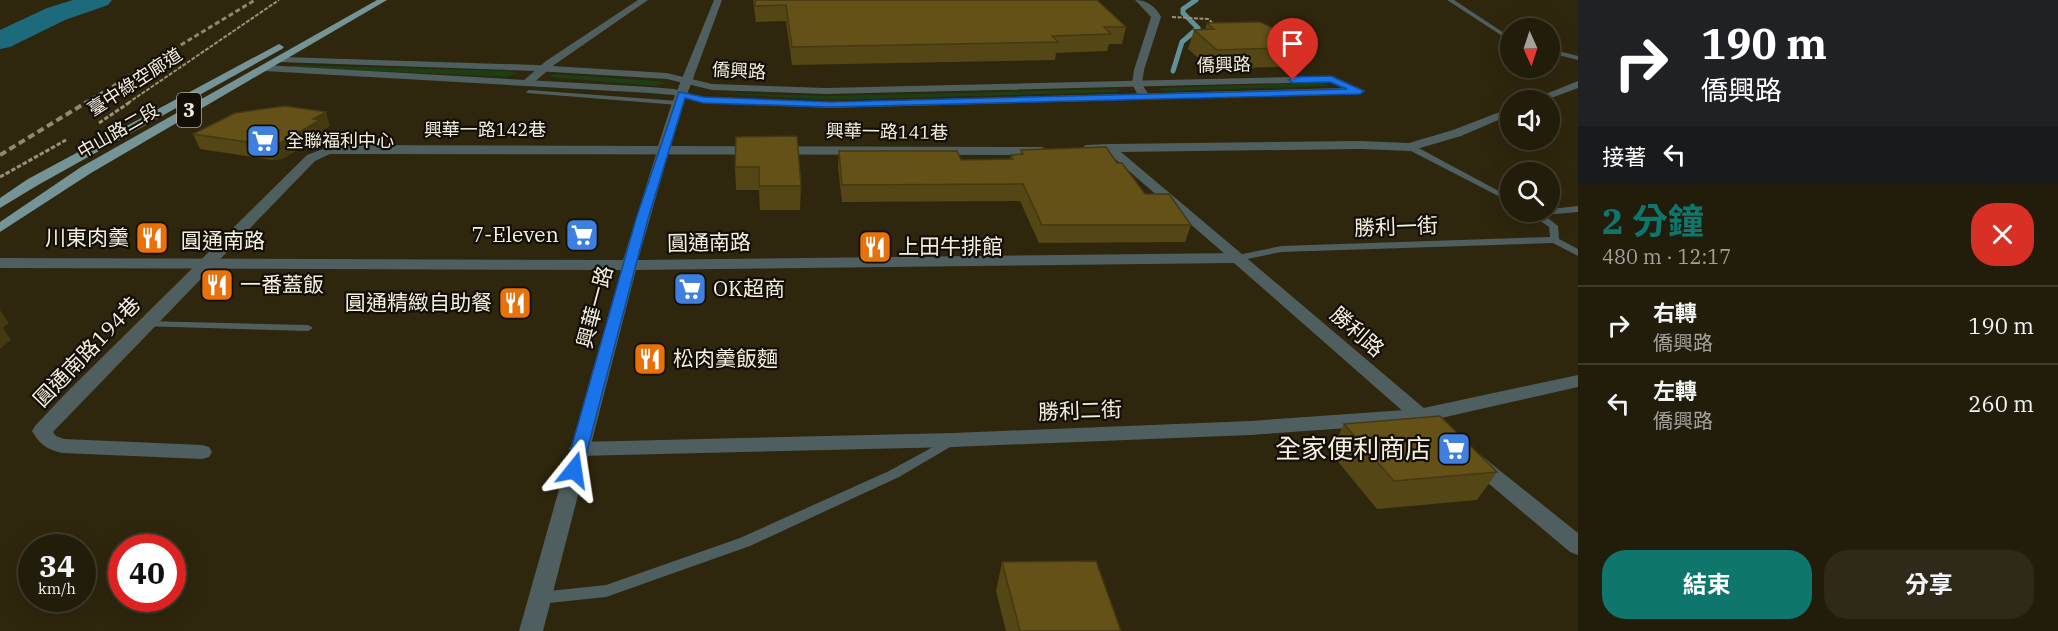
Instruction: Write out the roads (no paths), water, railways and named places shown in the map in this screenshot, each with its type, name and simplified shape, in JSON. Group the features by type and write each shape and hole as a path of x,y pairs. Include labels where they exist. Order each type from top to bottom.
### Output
{"main road":[{"name":"中山路二段","path":"0,204 33,182 364,0"},
{"name":"中山路二段","path":"0,228 86,170 383,0"}],"street":[{"path":"528,87 544,68 644,0"},
{"name":"興華一路","path":"531,631 579,449 664,148 718,0"},
{"path":"1139,0 1156,16 1140,66 1137,84 1144,97"},
{"name":"僑興路","path":"264,68 680,99 831,105 1360,91 1331,79 826,91 712,87 667,76 544,68 279,60"},
{"path":"1560,91 1578,84"},
{"path":"1075,149 1360,145 1410,147 1457,133 1500,115"},
{"name":"興華一路142巷","path":"206,262 311,158 328,151 348,148 664,148"},
{"name":"興華一路141巷","path":"664,148 1052,150"},
{"name":"勝利路","path":"1109,148 1419,416 1578,546"},
{"name":"圓通南路","path":"0,263 630,265 1238,258"},
{"name":"圓通南路194巷","path":"202,452 62,446 49,441 42,431 206,262"},
{"name":"勝利二街","path":"579,449 953,440 1250,428 1419,416 1578,381"}],"lane":[{"path":"1450,0 1500,32"},
{"path":"1560,54 1578,58"},
{"path":"1410,147 1500,195"},
{"path":"1560,210 1578,209"},
{"path":"1547,222 1553,226 1555,240 1578,253"},
{"name":"勝利一街","path":"1238,258 1281,249 1555,240"},
{"path":"145,324 308,328"},
{"path":"540,597 606,591 745,542 894,474 953,440"}],"waterway":[{"path":"0,41 56,14 99,0"},
{"path":"1173,71 1182,42 1198,28 1183,13 1183,9 1196,0"}],"railway":[{"path":"85,103 255,0"},
{"path":"0,155 87,102"}],"place":[{"name":"全聯福利中心","path":"263,141"},
{"name":"7-Eleven","path":"582,235"},
{"name":"川東肉羹","path":"152,238"},
{"name":"上田牛排館","path":"875,247"},
{"name":"一番蓋飯","path":"217,285"},
{"name":"OK超商","path":"690,289"},
{"name":"圓通精緻自助餐","path":"515,303"},
{"name":"松肉羹飯麵","path":"650,359"},
{"name":"全家便利商店","path":"1454,449"}]}
